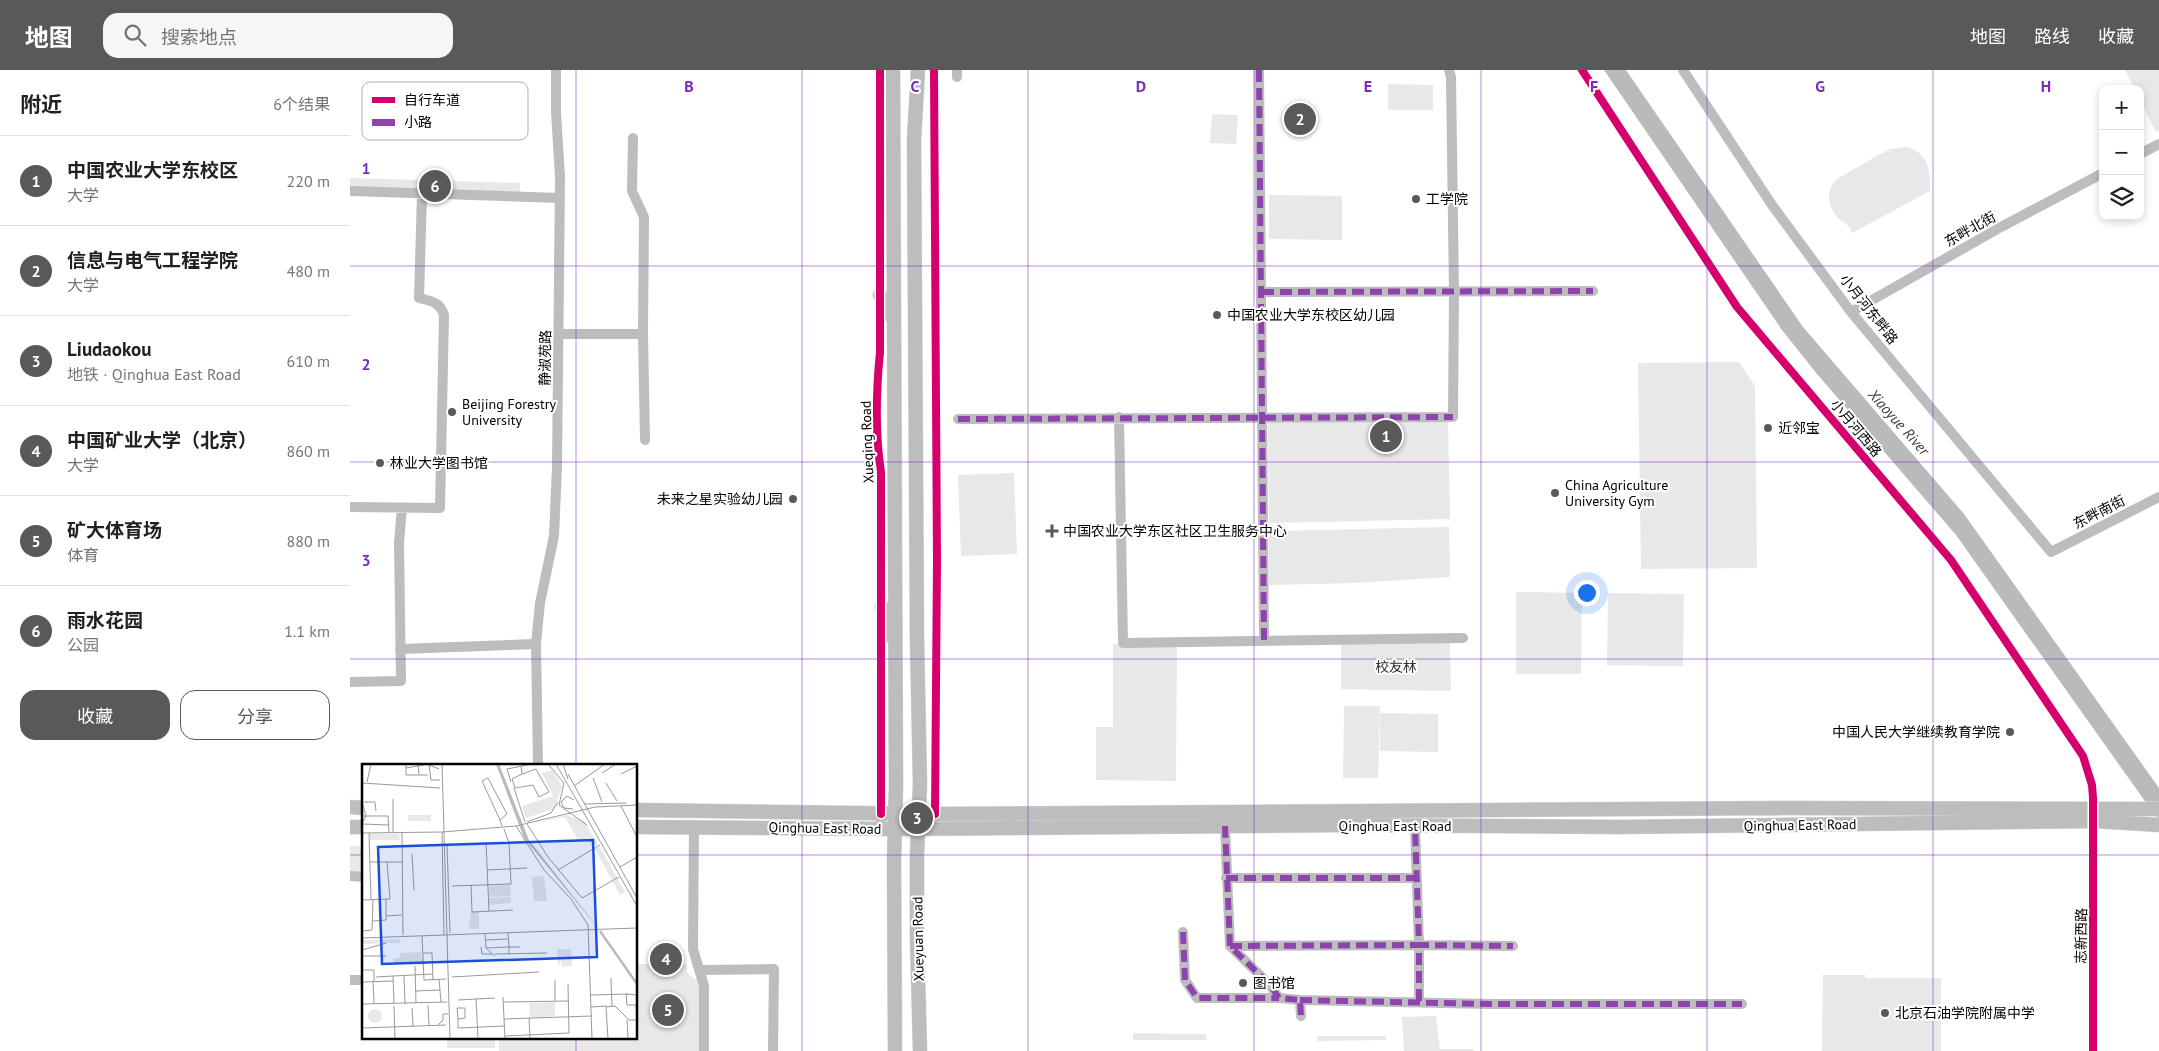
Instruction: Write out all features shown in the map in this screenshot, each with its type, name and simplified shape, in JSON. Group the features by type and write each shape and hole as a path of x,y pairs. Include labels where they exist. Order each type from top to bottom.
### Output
{"main road":[{"name":"Xueqing Road","path":"888,814 895,643 893,70"},
{"path":"918,70 914,150 917,630 920,784 918,821"},
{"path":"880,295 893,319"},
{"path":"882,606 886,624 895,643"},
{"path":"1788,808 1788,826"},
{"name":"Qinghua East Road","path":"638,827 888,829 935,814 1788,808 2093,815 2156,825"},
{"name":"Qinghua East Road","path":"638,810 888,814 918,821 1225,826 1788,826 2093,815 2159,809"},
{"name":"Xueyuan Road","path":"888,814 895,1051"},
{"name":"Xueyuan Road","path":"918,821 917,928 920,1051"}],"street":[{"name":"静淑苑路","path":"538,764 536,644 540,603 554,536 557,467 560,198 556,70"},
{"name":"Xueqing Road","path":"880,70 878,454 881,472 882,606 888,814"},
{"path":"934,70 937,561 935,814"},
{"path":"1259,70 1264,640"},
{"path":"958,419 1453,417 1454,292 1451,77 1449,70"},
{"name":"小月河西路","path":"1582,70 1737,307 1951,560 2083,756 2092,784 2093,815"},
{"name":"小月河东畔路","path":"1683,70 1772,205 1851,312 2051,552"},
{"path":"633,138 632,191 644,217 643,334 645,440"},
{"path":"2144,152 2159,144"},
{"name":"东畔北街","path":"1851,312 2001,227 2099,175"},
{"path":"350,191 560,198"},
{"path":"350,507 440,508 444,315 442,307 435,302 419,298 422,194"},
{"path":"1262,292 1593,291"},
{"path":"558,334 643,334"},
{"path":"1119,417 1123,643 1463,638"},
{"name":"东畔南街","path":"2051,552 2159,497"},
{"path":"350,682 401,681 399,543 402,508"},
{"path":"400,649 536,644"},
{"name":"志新西路","path":"2093,815 2093,1051"},
{"path":"1225,826 1230,946 1270,985 1279,998"},
{"path":"1415,826 1419,1002"},
{"path":"694,827 693,949 704,986 704,1051"},
{"path":"1226,878 1417,878"},
{"path":"1183,932 1185,980 1197,998 1419,1002 1742,1004"},
{"path":"1230,946 1513,946"},
{"path":"700,970 774,969 774,1051"},
{"path":"1300,1000 1301,1016"}],"green space":[{"path":"2125,70 2159,70 2159,131 2156,132 2144,108 2144,85 2133,85"},
{"path":"1388,84 1433,85 1433,110 1388,110"},
{"path":"1212,114 1238,115 1236,144 1210,143"},
{"path":"1906,147 1919,153 1927,163 1930,191 1852,233 1848,225 1837,217 1830,206 1829,192 1832,186 1836,180 1890,149"},
{"path":"350,178 520,183 520,196 350,189"},
{"path":"1269,195 1342,196 1342,240 1269,239"},
{"path":"1739,362 1755,386 1757,568 1641,569 1638,363"},
{"path":"1448,422 1450,519 1269,523 1268,423"},
{"path":"1014,473 1017,554 961,556 958,475"},
{"path":"1449,527 1450,577 1355,583 1269,585 1269,531"},
{"path":"1516,592 1582,593 1581,674 1516,674"},
{"path":"1608,593 1684,594 1683,666 1607,665"},
{"name":"校友林","path":"1450,643 1451,691 1341,689 1341,644"},
{"path":"1113,644 1177,645 1176,781 1096,780 1096,727 1113,727"},
{"path":"1344,706 1380,706 1378,778 1343,778"},
{"path":"1380,713 1438,714 1438,752 1380,751"},
{"path":"350,846 362,846 362,876 350,876"},
{"path":"638,964 687,964 687,973 700,983 699,1051 499,1051 499,1038 638,1038"},
{"name":"北京石油学院附属中学","path":"1823,975 1865,975 1865,978 1941,978 1941,1051 1822,1051"},
{"path":"1436,1016 1440,1049 1474,1049 1474,1051 1404,1051 1402,1017"},
{"path":"1133,1033 1206,1034 1207,1040 1133,1040"},
{"path":"1317,1036 1386,1036 1386,1040 1317,1041"},
{"path":"447,1038 495,1038 495,1048 447,1048"}],"shaded area":[{"path":"1604,70 1626,70 1803,327 1964,514 2159,788 2159,821 1956,535 1817,374 1782,330"}],"marked path":[{"path":"1259,70 1264,640"},
{"path":"1262,292 1593,291"},
{"path":"958,419 1453,417"},
{"path":"1225,826 1230,946 1270,985 1279,998 1300,1000 1301,1016"},
{"path":"1230,946 1419,945 1415,826"},
{"path":"1226,878 1417,878"},
{"path":"1183,932 1185,980 1197,998 1279,998"},
{"path":"1419,1001 1419,945 1513,946"},
{"path":"1300,1000 1490,1004 1742,1004"}],"cycle path":[{"path":"880,70 880,352 877,412 881,472 881,814"},
{"path":"934,70 937,561 935,814"},
{"path":"1582,70 1737,307 1951,560 2083,756 2092,785 2093,798 2093,1051"}],"place":[{"name":"信息与电气工程学院","path":"1300,119"},
{"name":"雨水花园","path":"435,186"},
{"name":"工学院","path":"1416,199"},
{"name":"中国农业大学东校区幼儿园","path":"1217,315"},
{"name":"Beijing Forestry University","path":"452,412"},
{"name":"近邻宝","path":"1768,428"},
{"name":"中国农业大学东校区","path":"1386,436"},
{"name":"林业大学图书馆","path":"380,463"},
{"name":"China Agriculture University Gym","path":"1555,493"},
{"name":"未来之星实验幼儿园","path":"793,499"},
{"name":"中国农业大学东区社区卫生服务中心","path":"1052,531"},
{"name":"中国人民大学继续教育学院","path":"2010,732"},
{"name":"Liudaokou","path":"917,818"},
{"name":"中国矿业大学（北京）","path":"666,959"},
{"name":"图书馆","path":"1243,983"},
{"name":"矿大体育场","path":"668,1010"},
{"name":"北京石油学院附属中学","path":"1885,1013"}],"water label":[{"name":"Xiaoyue River","path":"1899,422"}]}
